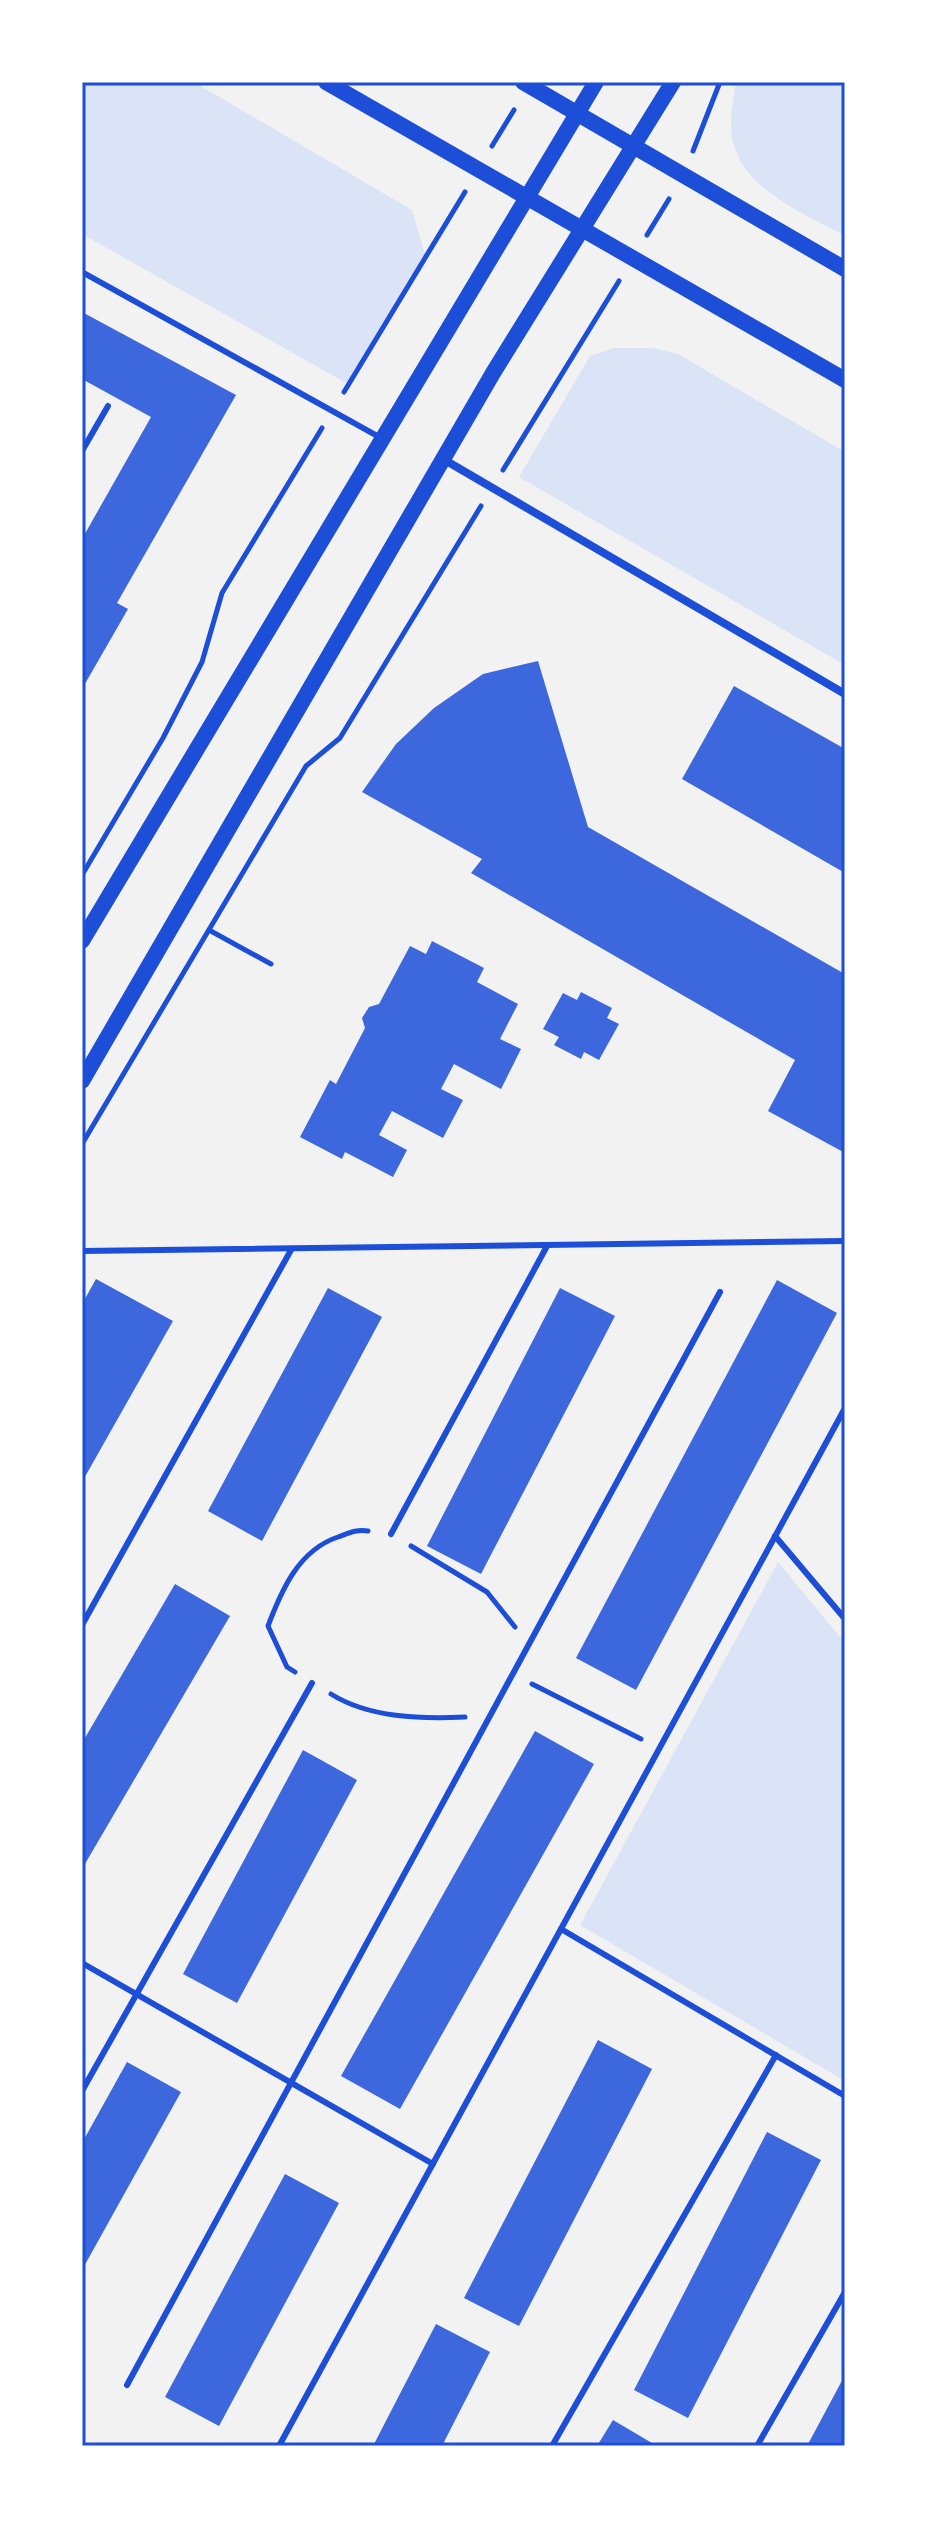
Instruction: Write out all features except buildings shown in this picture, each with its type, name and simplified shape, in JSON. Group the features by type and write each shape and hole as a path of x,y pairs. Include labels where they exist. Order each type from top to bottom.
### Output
{"main road":[{"path":"326,82 845,380"},
{"path":"82,941 596,82"},
{"path":"82,1081 443,459 673,82"},
{"path":"526,84 845,269"}],"street":[{"path":"443,459 845,694"}],"lane":[{"path":"82,272 381,438"},
{"path":"82,451 108,406"},
{"path":"82,1251 845,1241"},
{"path":"391,1534 547,1246"},
{"path":"82,1625 291,1250"},
{"path":"127,2385 720,1292"},
{"path":"279,2446 845,1408"},
{"path":"775,1536 845,1619"},
{"path":"82,2091 312,1683"},
{"path":"561,1929 845,2096"},
{"path":"82,1963 433,2164"},
{"path":"552,2446 776,2055"},
{"path":"757,2446 845,2292"}],"path":[{"path":"82,1144 306,766 340,738 684,174 720,82"},
{"path":"82,875 163,738 202,662 222,593 478,170 526,84"},
{"path":"209,930 271,964"},
{"path":"490,1717 422,1719 349,1706 287,1667 268,1626 284,1585 317,1544 360,1529 391,1534 487,1592 529,1645"},
{"path":"513,1674 659,1748"}],"shaded area":[{"path":"82,82 194,82 412,210 425,254 348,384 82,234"},
{"path":"736,82 845,82 845,236 772,194 755,180 743,164 734,146 731,125"},
{"path":"613,348 653,348 678,354 845,452 845,665 519,477 590,356"},
{"path":"778,1562 845,1643 845,2081 580,1925"}]}
